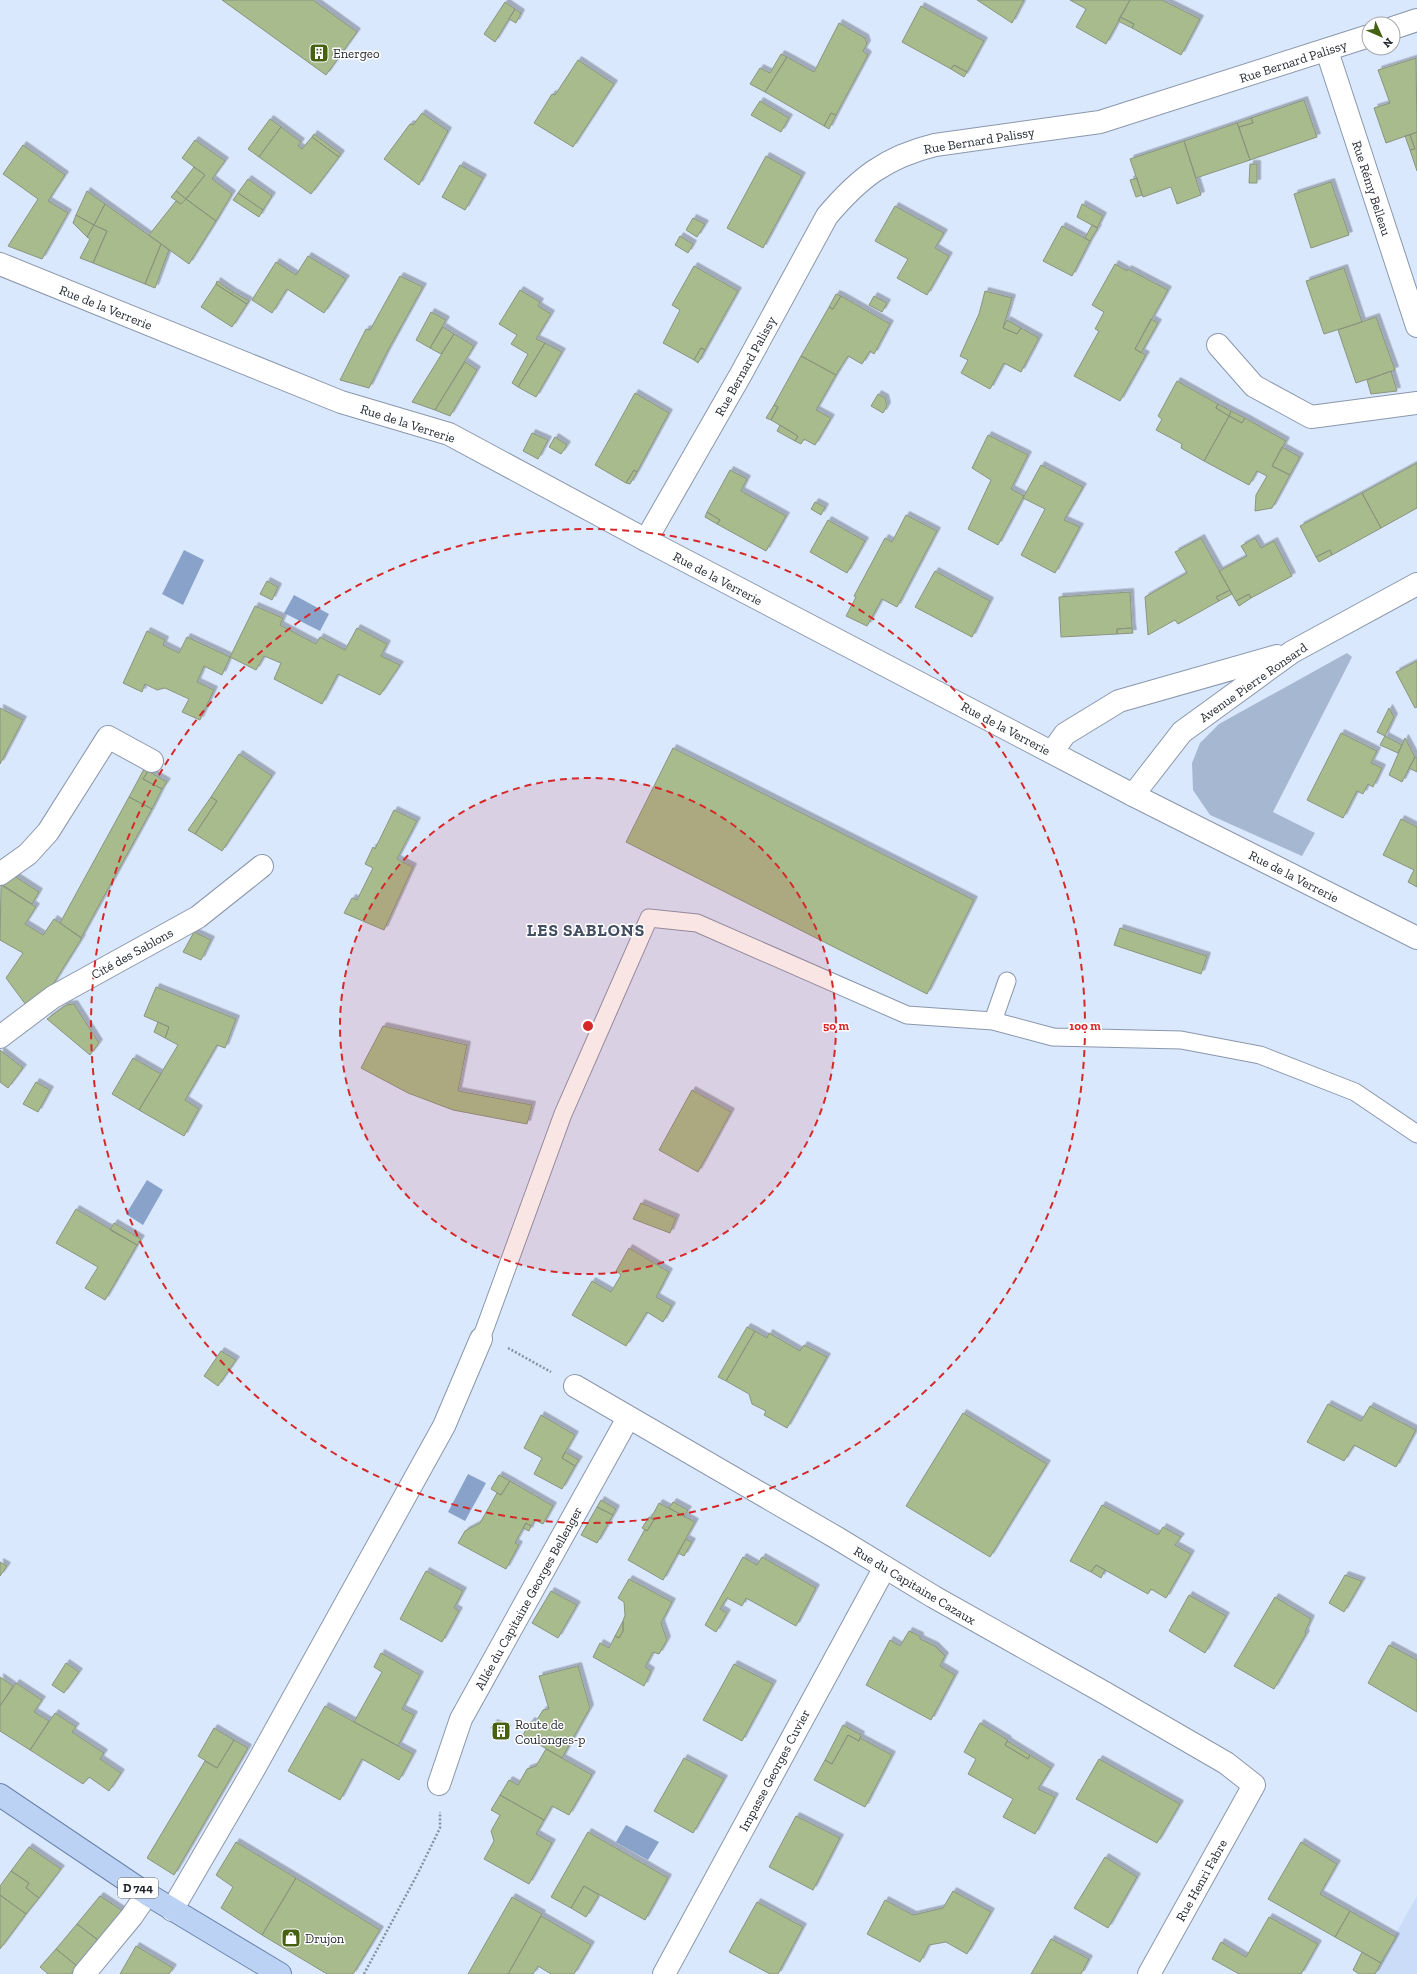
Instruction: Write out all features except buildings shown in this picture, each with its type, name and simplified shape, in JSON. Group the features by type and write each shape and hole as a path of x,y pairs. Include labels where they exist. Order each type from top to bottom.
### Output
{"main road":[{"name":"D 744","path":"0,1795 172,1910 280,1974"}],"street":[{"path":"1401,25 1417,20"},
{"name":"Rue Bernard Palissy","path":"646,540 741,374 827,216 844,195 860,180 881,166 911,151 935,145 1100,122 1327,51 1361,39"},
{"name":"Rue Rémy Belleau","path":"1327,51 1417,326"},
{"name":"Rue de la Verrerie","path":"0,264 341,402 449,434 646,540 1133,795 1417,938"},
{"path":"1218,345 1254,386 1311,417 1417,403"},
{"name":"Avenue Pierre Ronsard","path":"1133,795 1182,732 1292,652 1417,584"},
{"path":"1052,752 1065,734 1119,701 1292,652"},
{"path":"0,874 28,854 48,832 108,737 152,762"},
{"name":"Cité des Sablons","path":"0,1037 54,997 198,917 262,866"},
{"path":"172,1910 254,1769 444,1426 481,1339"},
{"name":"Rue du Capitaine Cazaux","path":"575,1386 934,1597 1226,1763 1254,1785"},
{"name":"Allée du Capitaine Georges Bellenger","path":"439,1784 461,1719 628,1418"},
{"name":"Impasse Georges Cuvier","path":"664,1974 885,1567"},
{"name":"Rue Henri Fabre","path":"1149,1974 1254,1785"},
{"path":"84,1974 132,1916 147,1894"}],"lane":[{"path":"481,1339 563,1114 649,918 697,923 907,1015 993,1022 1053,1037 1181,1040 1260,1055 1355,1092 1417,1134"},
{"path":"993,1022 1007,981"}],"path":[{"path":"481,1339 506,1347 575,1386"},
{"path":"364,1974 418,1874 440,1828 439,1784"}],"shaded area":[{"path":"184,550 204,560 183,605 162,594"},
{"path":"294,595 329,614 320,631 284,613"},
{"path":"1347,653 1352,657 1273,812 1315,833 1302,856 1210,815 1193,790 1192,763 1200,743 1219,724"},
{"path":"147,1180 163,1190 143,1225 126,1214"},
{"path":"468,1474 486,1483 465,1521 448,1512"},
{"path":"626,1825 659,1842 648,1860 616,1842"},
{"path":"1417,1896 1417,1974 1373,1974"}],"place":[{"name":"Energeo","path":"319,53"},
{"name":"Route de Coulonges-p","path":"501,1731"},
{"name":"Drujon","path":"291,1938"}],"district":[{"name":"LES SABLONS","path":"586,930"}]}
